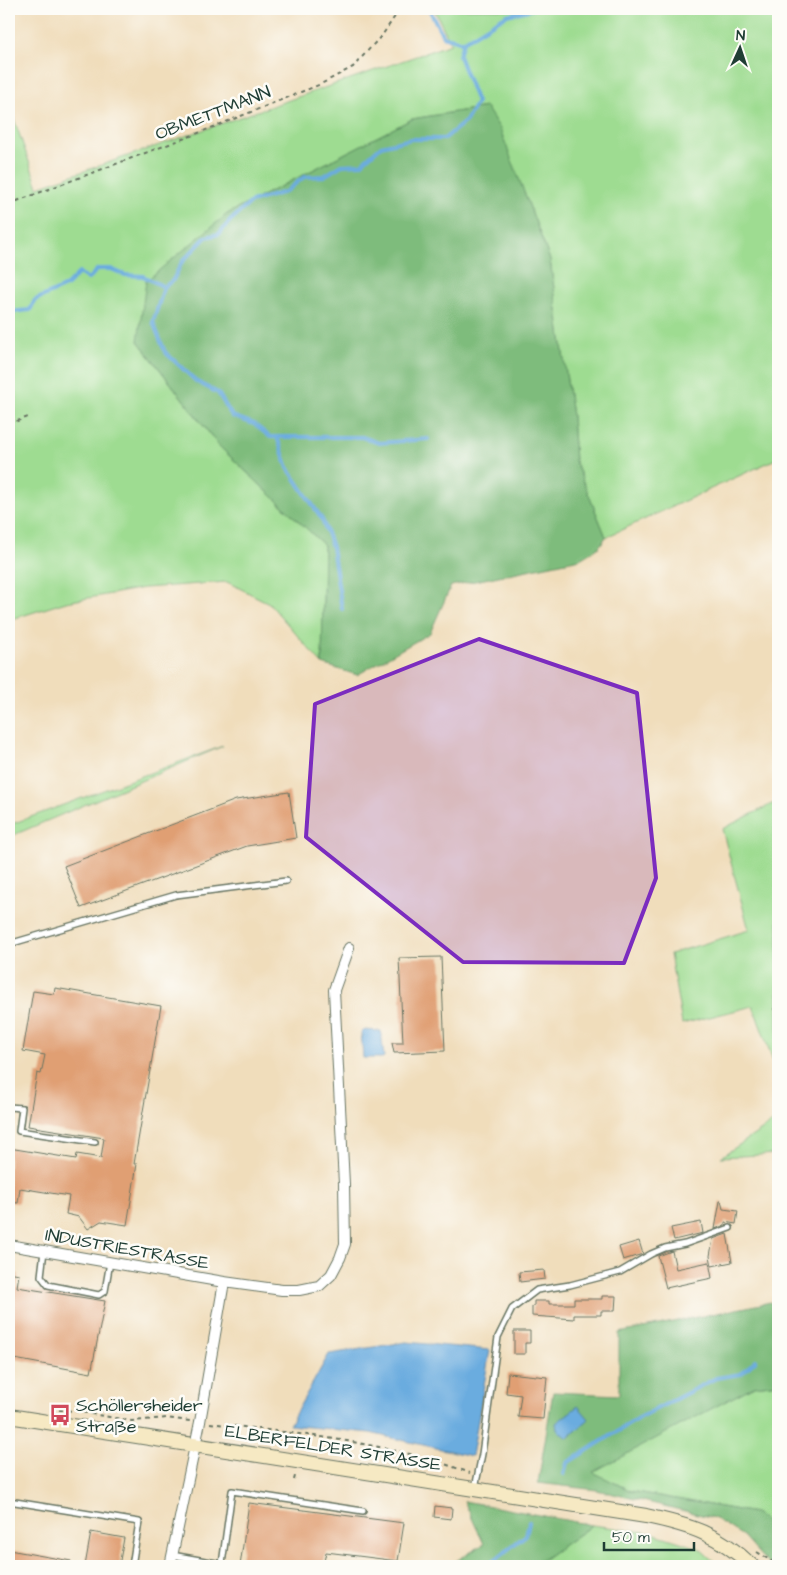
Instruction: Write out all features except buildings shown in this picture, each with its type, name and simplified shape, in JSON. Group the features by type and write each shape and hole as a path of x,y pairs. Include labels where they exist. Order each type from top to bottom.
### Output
{"street":[{"path":"224,1282 282,1290 298,1290 319,1286 331,1275 340,1258 345,1244 344,1184 334,990 349,948"},
{"name":"INDUSTRIESTRASSE","path":"9,1245 224,1282 216,1338 196,1446"},
{"name":"ELBERFELDER STRASSE","path":"9,1416 475,1488 681,1523 709,1534 729,1546 752,1566"},
{"path":"170,1566 196,1446"}],"lane":[{"path":"9,944 176,895 286,881"},
{"path":"9,1107 22,1108 19,1131 95,1142"},
{"path":"475,1488 482,1454 498,1337 512,1309 537,1290 570,1285 620,1272 665,1248 686,1244 730,1228"},
{"path":"44,1251 41,1276 48,1285 99,1295 105,1291 110,1262"},
{"path":"172,1555 222,1564 232,1491 363,1512"},
{"path":"9,1501 139,1522 132,1566"}],"path":[{"name":"OBMETTMANN","path":"9,204 196,134 321,84 353,67 383,34 400,9"},
{"path":"9,424 32,416"},
{"path":"774,1008 778,1019"},
{"path":"120,1419 132,1421 152,1419 182,1420"},
{"name":"ELBERFELDER STRASSE","path":"220,1424 365,1445 400,1452 466,1472"},
{"path":"294,1480 295,1476"}],"highlighted area":[{"path":"479,639 637,693 656,878 624,963 463,962 306,837 315,704"}],"green space":[{"path":"434,9 778,9 778,458 606,537 575,461 572,416 550,260 531,210 486,107 412,119 227,214 138,341 219,446 324,545 322,664 269,603 227,582 144,588 66,602 9,620 9,105 38,187 451,44"},
{"path":"486,107 500,129 550,260 572,416 575,461 606,537 598,548 580,559 451,586 430,633 357,675 322,664 324,545 219,446 138,341 146,281 227,214 412,119"},
{"path":"223,746 9,837 9,825"},
{"path":"778,801 778,1074 753,1006 682,1024 670,954 749,930 722,829"},
{"path":"778,1119 778,1154 721,1157"},
{"path":"771,1302 778,1316 778,1383 754,1386 593,1472 631,1491 755,1513 778,1532 778,1566 770,1566 743,1536 714,1518 597,1490 538,1483 553,1392 619,1395 619,1333"},
{"path":"778,1383 778,1532 755,1513 631,1491 592,1472 754,1386"},
{"path":"464,1501 592,1525 534,1566 448,1566 484,1544"},
{"path":"592,1525 652,1533 699,1548 719,1566 534,1566"}],"water":[{"path":"363,1030 381,1031 384,1057 363,1058 361,1033"},
{"path":"406,1342 490,1350 472,1456 370,1433 289,1425 329,1354"},
{"path":"578,1406 589,1419 568,1438 557,1430 556,1423"}],"waterway":[{"path":"429,9 443,36 463,42"},
{"path":"9,312 30,310 35,300 66,286 79,273 88,279 98,269 111,269 125,275 143,276 164,287 173,280 182,262 206,237 219,234 251,202 285,192 304,177 324,176 342,165 361,164 381,146 411,139 444,139 466,121 477,102 459,56 463,42 507,15 533,9"},
{"path":"164,287 153,322 165,352 197,382 218,393 232,416 254,424 270,437 362,437 379,443 428,439"},
{"path":"277,437 288,468 322,519 332,547 342,609"},
{"path":"564,1474 567,1463 639,1418 716,1378 741,1374 756,1360"},
{"path":"487,1566 526,1535 529,1522"}],"place":[{"name":"Schöllersheider Straße","path":"60,1415"}]}
